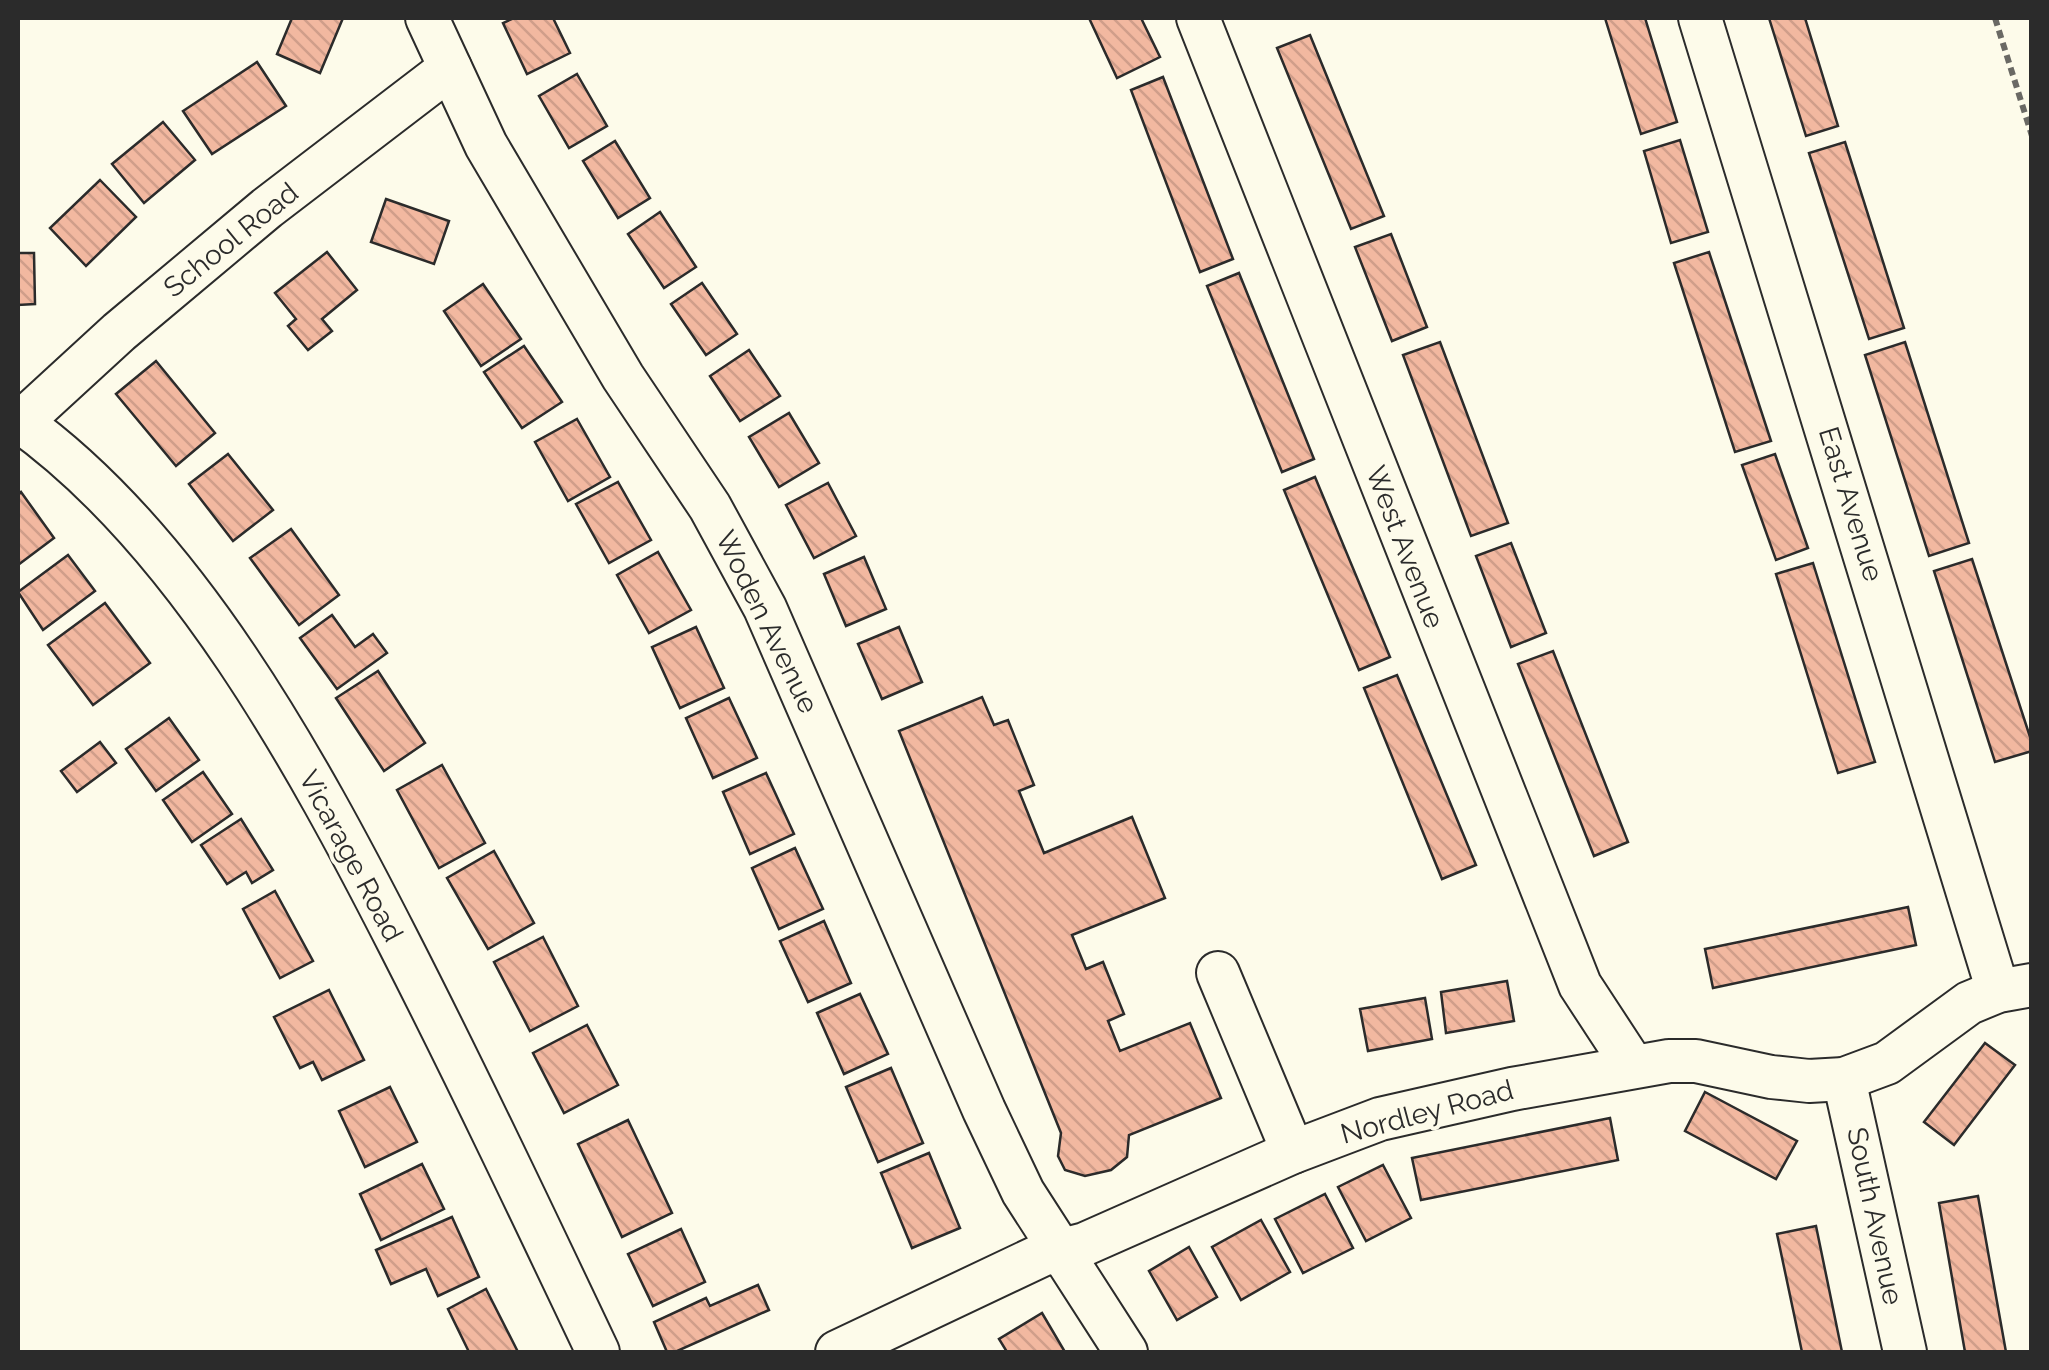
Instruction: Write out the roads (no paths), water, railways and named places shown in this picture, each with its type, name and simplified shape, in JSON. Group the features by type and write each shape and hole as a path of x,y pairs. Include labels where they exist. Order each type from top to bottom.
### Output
{"street":[{"name":"Woden Avenue","path":"427,18 486,145 623,377 710,507 765,608 1022,1192 1126,1352"},
{"name":"West Avenue","path":"1198,18 1580,985 1633,1066"},
{"name":"East Avenue","path":"1700,18 2014,988"},
{"name":"School Road","path":"19,421 267,208 450,68"},
{"name":"Vicarage Road","path":"19,421 87,475 146,539 282,731 358,863 450,1043 598,1352"},
{"path":"1218,973 1293,1152"},
{"name":"Nordley Road","path":"838,1352 1042,1255 1084,1244 1293,1152 1380,1119 1633,1066 1696,1060 1770,1077 1844,1079 1887,1063 1969,1003 2014,988"},
{"name":"South Avenue","path":"1844,1079 1905,1352"}]}
